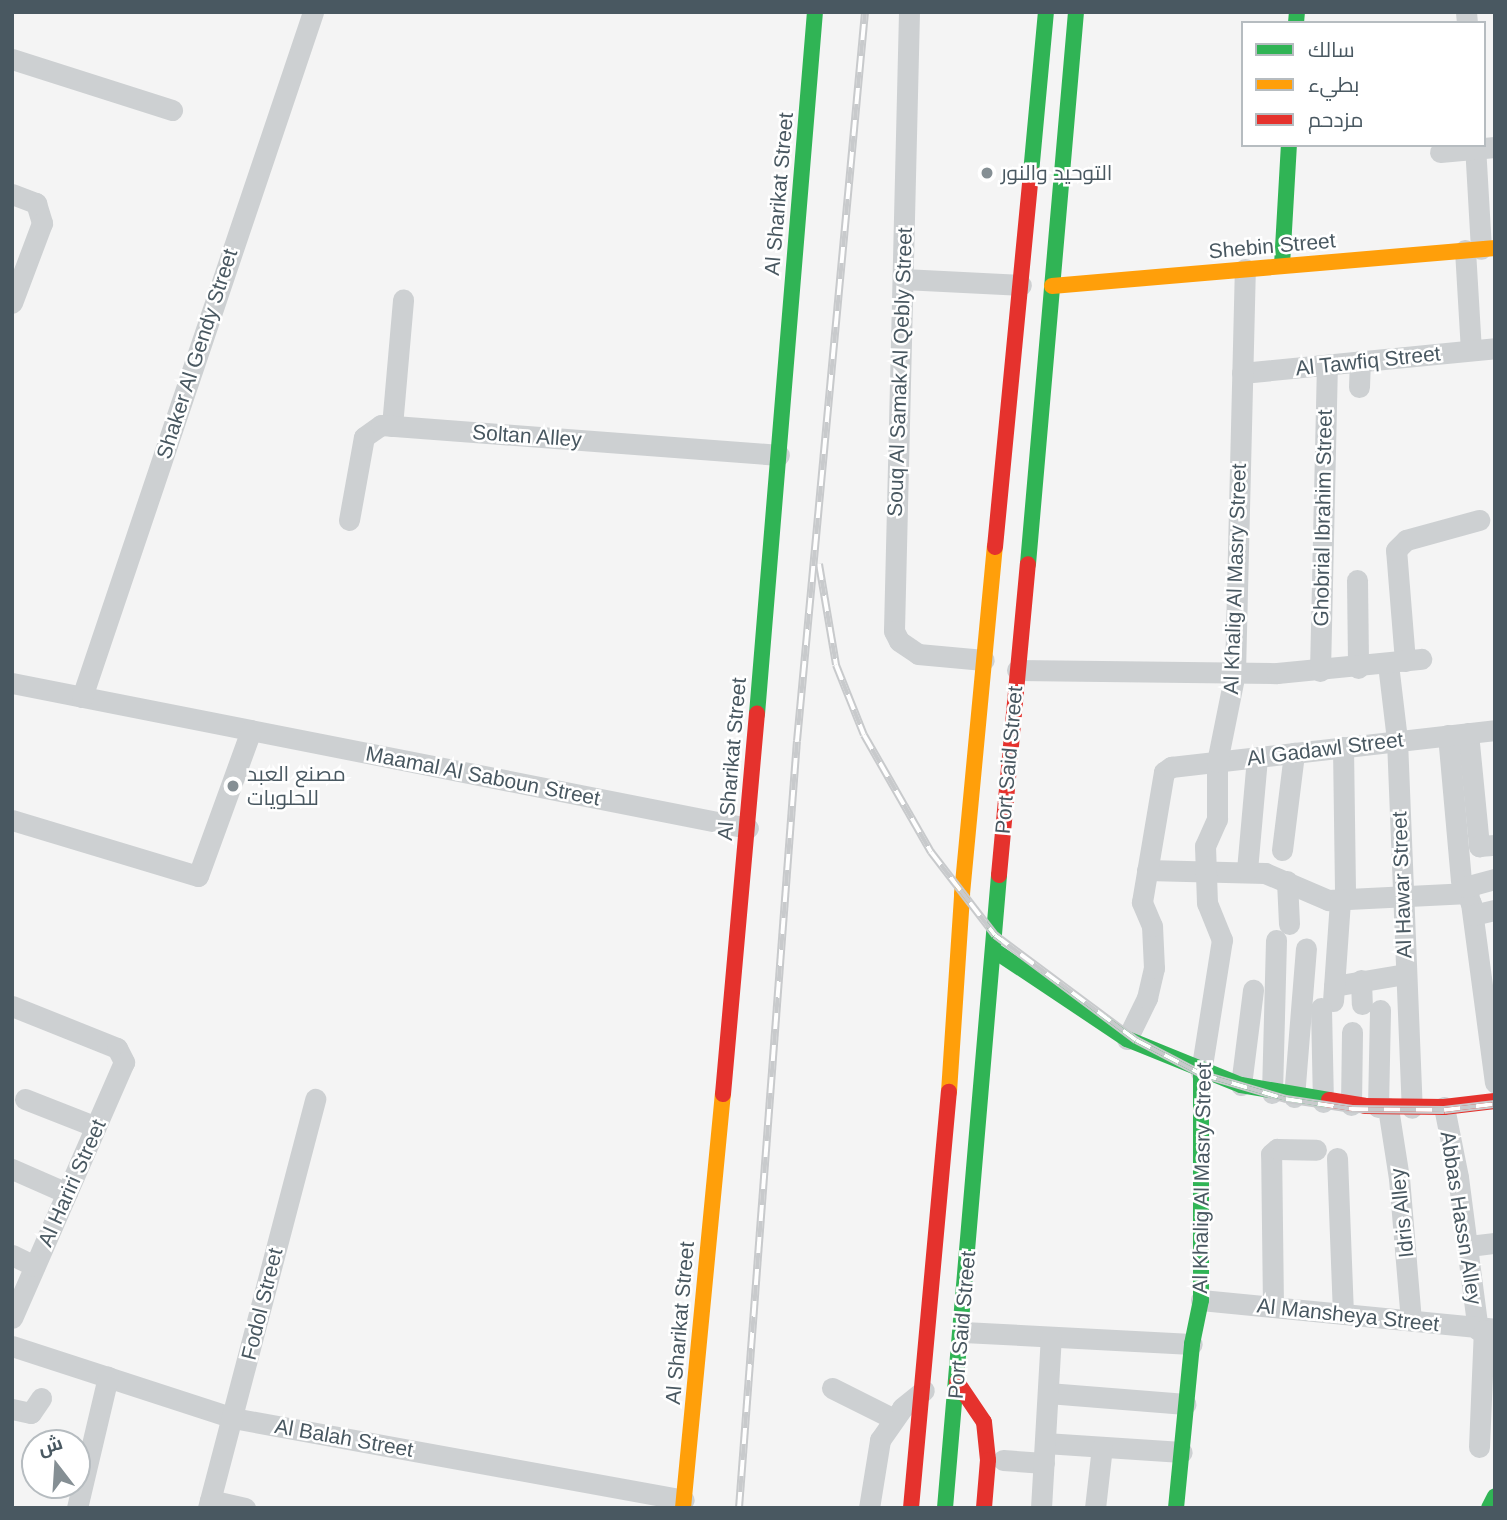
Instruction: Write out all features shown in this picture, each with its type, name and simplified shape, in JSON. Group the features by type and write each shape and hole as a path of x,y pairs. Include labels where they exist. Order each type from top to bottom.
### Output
{"main road":[{"name":"Al Sharikat Street","path":"684,1504 748,828 815,12"},
{"name":"Port Said Street","path":"911,1508 924,1390 962,899 1046,12"},
{"name":"Port Said Street","path":"945,1508 963,1332 1017,670 1044,418 1052,286 1076,12"},
{"path":"1282,265 1289,147"},
{"name":"Shebin Street","path":"1052,286 1480,249"},
{"path":"1015,340 1027,349 1049,343"},
{"path":"1009,416 1023,411 1044,418"},
{"path":"962,899 996,930"},
{"path":"995,951 1127,1040 1201,1072 1241,1085 1272,1093 1351,1105 1412,1108 1495,1101"},
{"name":"Al Khalig Al Masry Street","path":"1176,1508 1192,1344 1201,1300 1201,1072"},
{"path":"984,1508 995,1460"},
{"path":"1489,1508 1495,1496"}],"street":[{"name":"Shaker Al Gendy Street","path":"82,697 313,12"},
{"name":"Souq Al Samak Al Qebly Street","path":"909,12 894,631 899,641 918,654 984,660"},
{"path":"12,60 172,110"},
{"path":"1440,152 1481,147 1480,249 1471,350"},
{"path":"12,194 36,203 42,211 42,223 12,303"},
{"name":"Al Khalig Al Masry Street","path":"1201,1072 1222,940 1207,902 1205,846 1217,819 1217,762 1235,673 1245,269"},
{"path":"903,279 1021,285"},
{"path":"349,520 364,437 371,429 392,426 403,299"},
{"name":"Al Tawfiq Street","path":"1242,373 1495,348"},
{"path":"1359,387 1360,361"},
{"name":"Ghobrial Ibrahim Street","path":"1320,671 1327,365"},
{"name":"Soltan Alley","path":"392,426 779,455"},
{"name":"Al Hawar Street","path":"1412,1108 1397,740 1404,661 1396,550 1406,540 1479,520"},
{"path":"1357,580 1358,668"},
{"path":"1017,670 1235,673 1320,671 1404,661"},
{"name":"Maamal Al Saboun Street","path":"12,683 748,828"},
{"path":"12,820 198,876 251,730"},
{"name":"Al Gadawl Street","path":"1147,870 1160,778 1171,767 1495,730"},
{"path":"1458,734 1487,845"},
{"path":"1458,734 1467,890 1492,1034 1495,1082"},
{"path":"1323,1102 1329,998 1343,899 1343,747"},
{"path":"1282,850 1294,753"},
{"path":"1247,870 1257,757"},
{"path":"1127,1040 1147,998 1154,968 1152,926 1142,902 1147,870 1247,870 1301,885 1313,896 1343,899 1467,890 1495,879"},
{"path":"1272,1093 1287,881"},
{"path":"1473,915 1495,910"},
{"path":"1294,1097 1306,948"},
{"path":"1329,998 1355,986 1361,980 1405,974"},
{"name":"Idris Alley","path":"1361,980 1371,1007 1383,1107 1399,1178 1411,1320"},
{"path":"1241,1085 1253,990"},
{"name":"Al Hariri Street","path":"12,1006 117,1048 124,1062 12,1318"},
{"path":"1351,1105 1352,1032"},
{"path":"25,1099 96,1127"},
{"name":"Fodol Street","path":"209,1504 315,1099"},
{"name":"Abbas Hassn Alley","path":"1444,1107 1489,1365 1488,1401 1479,1447"},
{"path":"1273,1307 1271,1154 1276,1149 1316,1150"},
{"path":"1336,1158 1343,1313"},
{"path":"12,1170 67,1193"},
{"path":"1469,1246 1495,1243"},
{"path":"12,1255 35,1266"},
{"name":"Al Mansheya Street","path":"1201,1300 1411,1320 1485,1330"},
{"path":"963,1332 1192,1344"},
{"path":"1041,1508 1051,1336"},
{"name":"Al Balah Street","path":"12,1346 233,1418 684,1504"},
{"path":"958,1374 1000,1422 995,1460 999,1508"},
{"path":"76,1508 108,1377"},
{"path":"832,1388 894,1419"},
{"name":"Port Said Street","path":"869,1508 873,1465 894,1419 924,1390"},
{"path":"1048,1393 1186,1404"},
{"path":"12,1409 31,1413 41,1398"},
{"path":"995,1460 1102,1447 1182,1452"},
{"path":"1095,1508 1102,1447"},
{"path":"209,1504 245,1508"}],"railway":[{"path":"739,1508 797,741 865,12"},
{"path":"819,564 836,665 864,735 931,852 995,935 1136,1040 1201,1074 1286,1099 1352,1109 1444,1110 1495,1104"}],"traffic: fast":[{"path":"757,714 815,12"},
{"path":"1031,173 1046,12"},
{"path":"1028,564 1076,12"},
{"path":"1296,21 1297,12"},
{"path":"1282,265 1289,147"},
{"path":"945,1508 999,875"},
{"path":"995,951 1127,1039 1241,1085 1329,1100"},
{"path":"1176,1508 1192,1344 1201,1300 1201,1072"},
{"path":"1489,1508 1495,1496"}],"traffic: slow":[{"path":"1052,286 1495,248"},
{"path":"949,1092 962,894 995,547"},
{"path":"683,1508 723,1094"}],"traffic: jam":[{"path":"995,547 1031,173"},
{"path":"999,875 1028,564"},
{"path":"723,1094 757,714"},
{"path":"911,1508 949,1092"},
{"path":"1329,1100 1365,1106 1444,1107 1495,1101"},
{"path":"957,1382 984,1422 988,1460 984,1508"}],"place":[{"name":"التوحيد والنور","path":"987,173"},
{"name":"مصنع العبد للحلويات","path":"233,786"}]}
